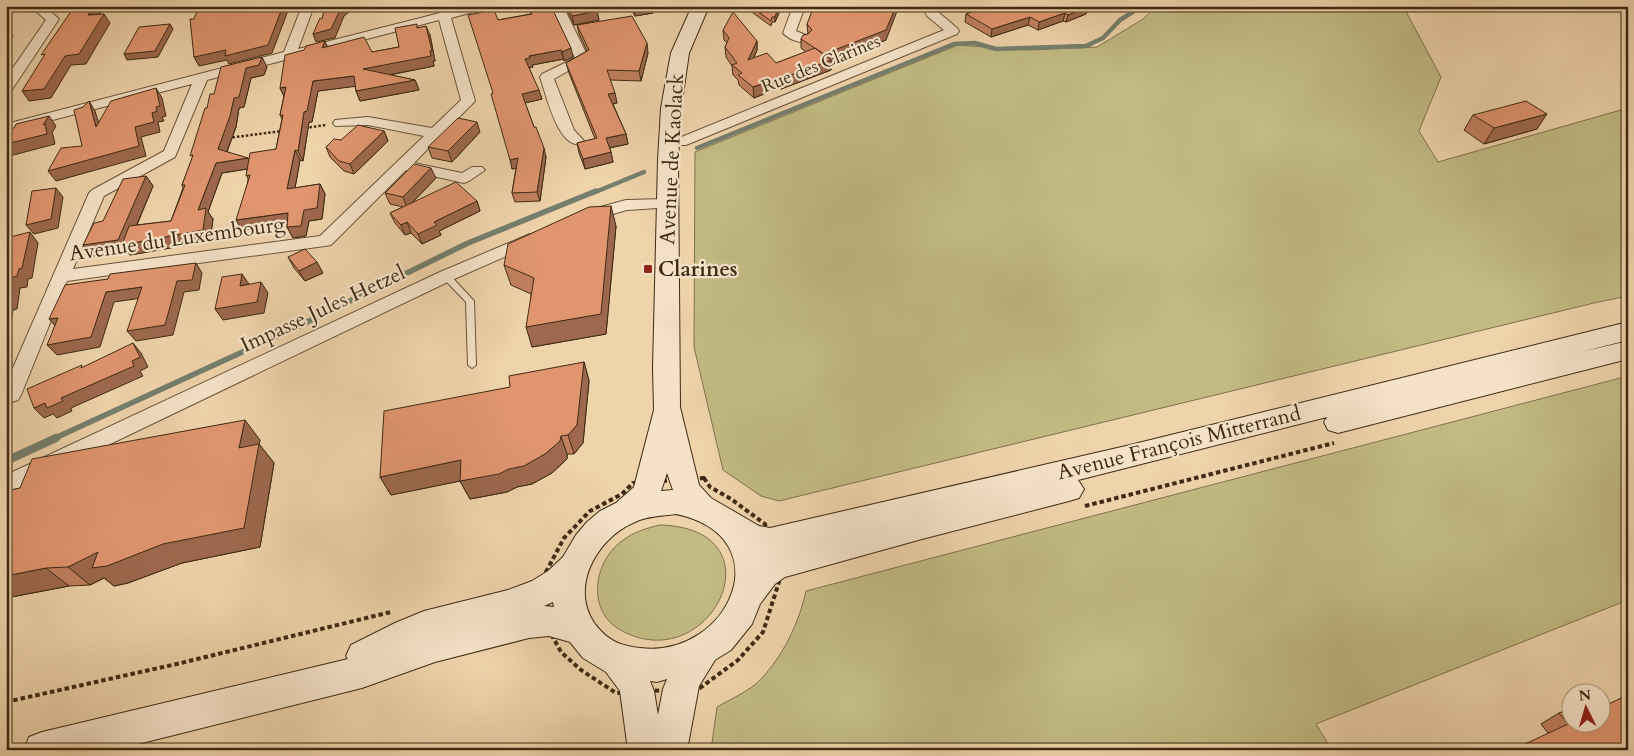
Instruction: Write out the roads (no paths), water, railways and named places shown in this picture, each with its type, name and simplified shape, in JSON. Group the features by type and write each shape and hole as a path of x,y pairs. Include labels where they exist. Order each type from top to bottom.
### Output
{"main road":[{"name":"Avenue de Kaolack","path":"626,512 644,496 651,482 666,407 671,108 680,53 701,6"},
{"name":"Avenue François Mitterrand","path":"750,594 764,574 778,567 1126,457 1628,331"},
{"name":"Avenue François Mitterrand","path":"778,567 922,526 1628,350"},
{"name":"Avenue de Kaolack","path":"666,407 683,480 688,492 700,507"},
{"path":"42,750 362,672 435,646 529,623 555,593 588,541 612,520 626,512 650,504 676,502 700,507 717,515 732,526 746,546 752,568 750,594 740,616 724,637 702,653 674,664 645,666 618,661 595,648 555,593"},
{"name":"Avenue François Mitterrand","path":"732,526 753,538 778,567"},
{"path":"669,750 680,689 687,674 702,653"},
{"path":"618,661 633,681 637,691 646,750"}],"street":[{"path":"6,88 53,20 36,6"},
{"path":"289,57 308,6"},
{"path":"6,128 289,57 444,11 480,6"},
{"path":"557,6 574,30 582,60 547,77 567,132 577,140"},
{"path":"799,6 789,33 804,40"},
{"name":"Rue des Clarines","path":"669,142 680,142 953,31 931,13 929,6"},
{"name":"Avenue du Luxembourg","path":"61,276 325,240 468,101 444,11"},
{"name":"Avenue du Luxembourg","path":"61,276 97,193 170,154 201,79"},
{"path":"340,123 368,121 434,133"},
{"path":"402,164 464,178 477,170"},
{"path":"573,220 626,205 668,204"},
{"name":"Impasse Jules Hetzel","path":"6,485 446,276 546,232"},
{"path":"6,397 11,395 61,276"}],"lane":[{"path":"446,276 470,300 472,365"}],"waterway":[{"path":"697,148 954,44 975,43 996,49 1086,46 1103,38 1120,20 1142,6"},
{"path":"593,193 644,172"},
{"path":"53,439 297,327 468,243 596,191"},
{"path":"6,461 56,438"}],"place":[{"name":"Clarines","path":"648,269"}]}
